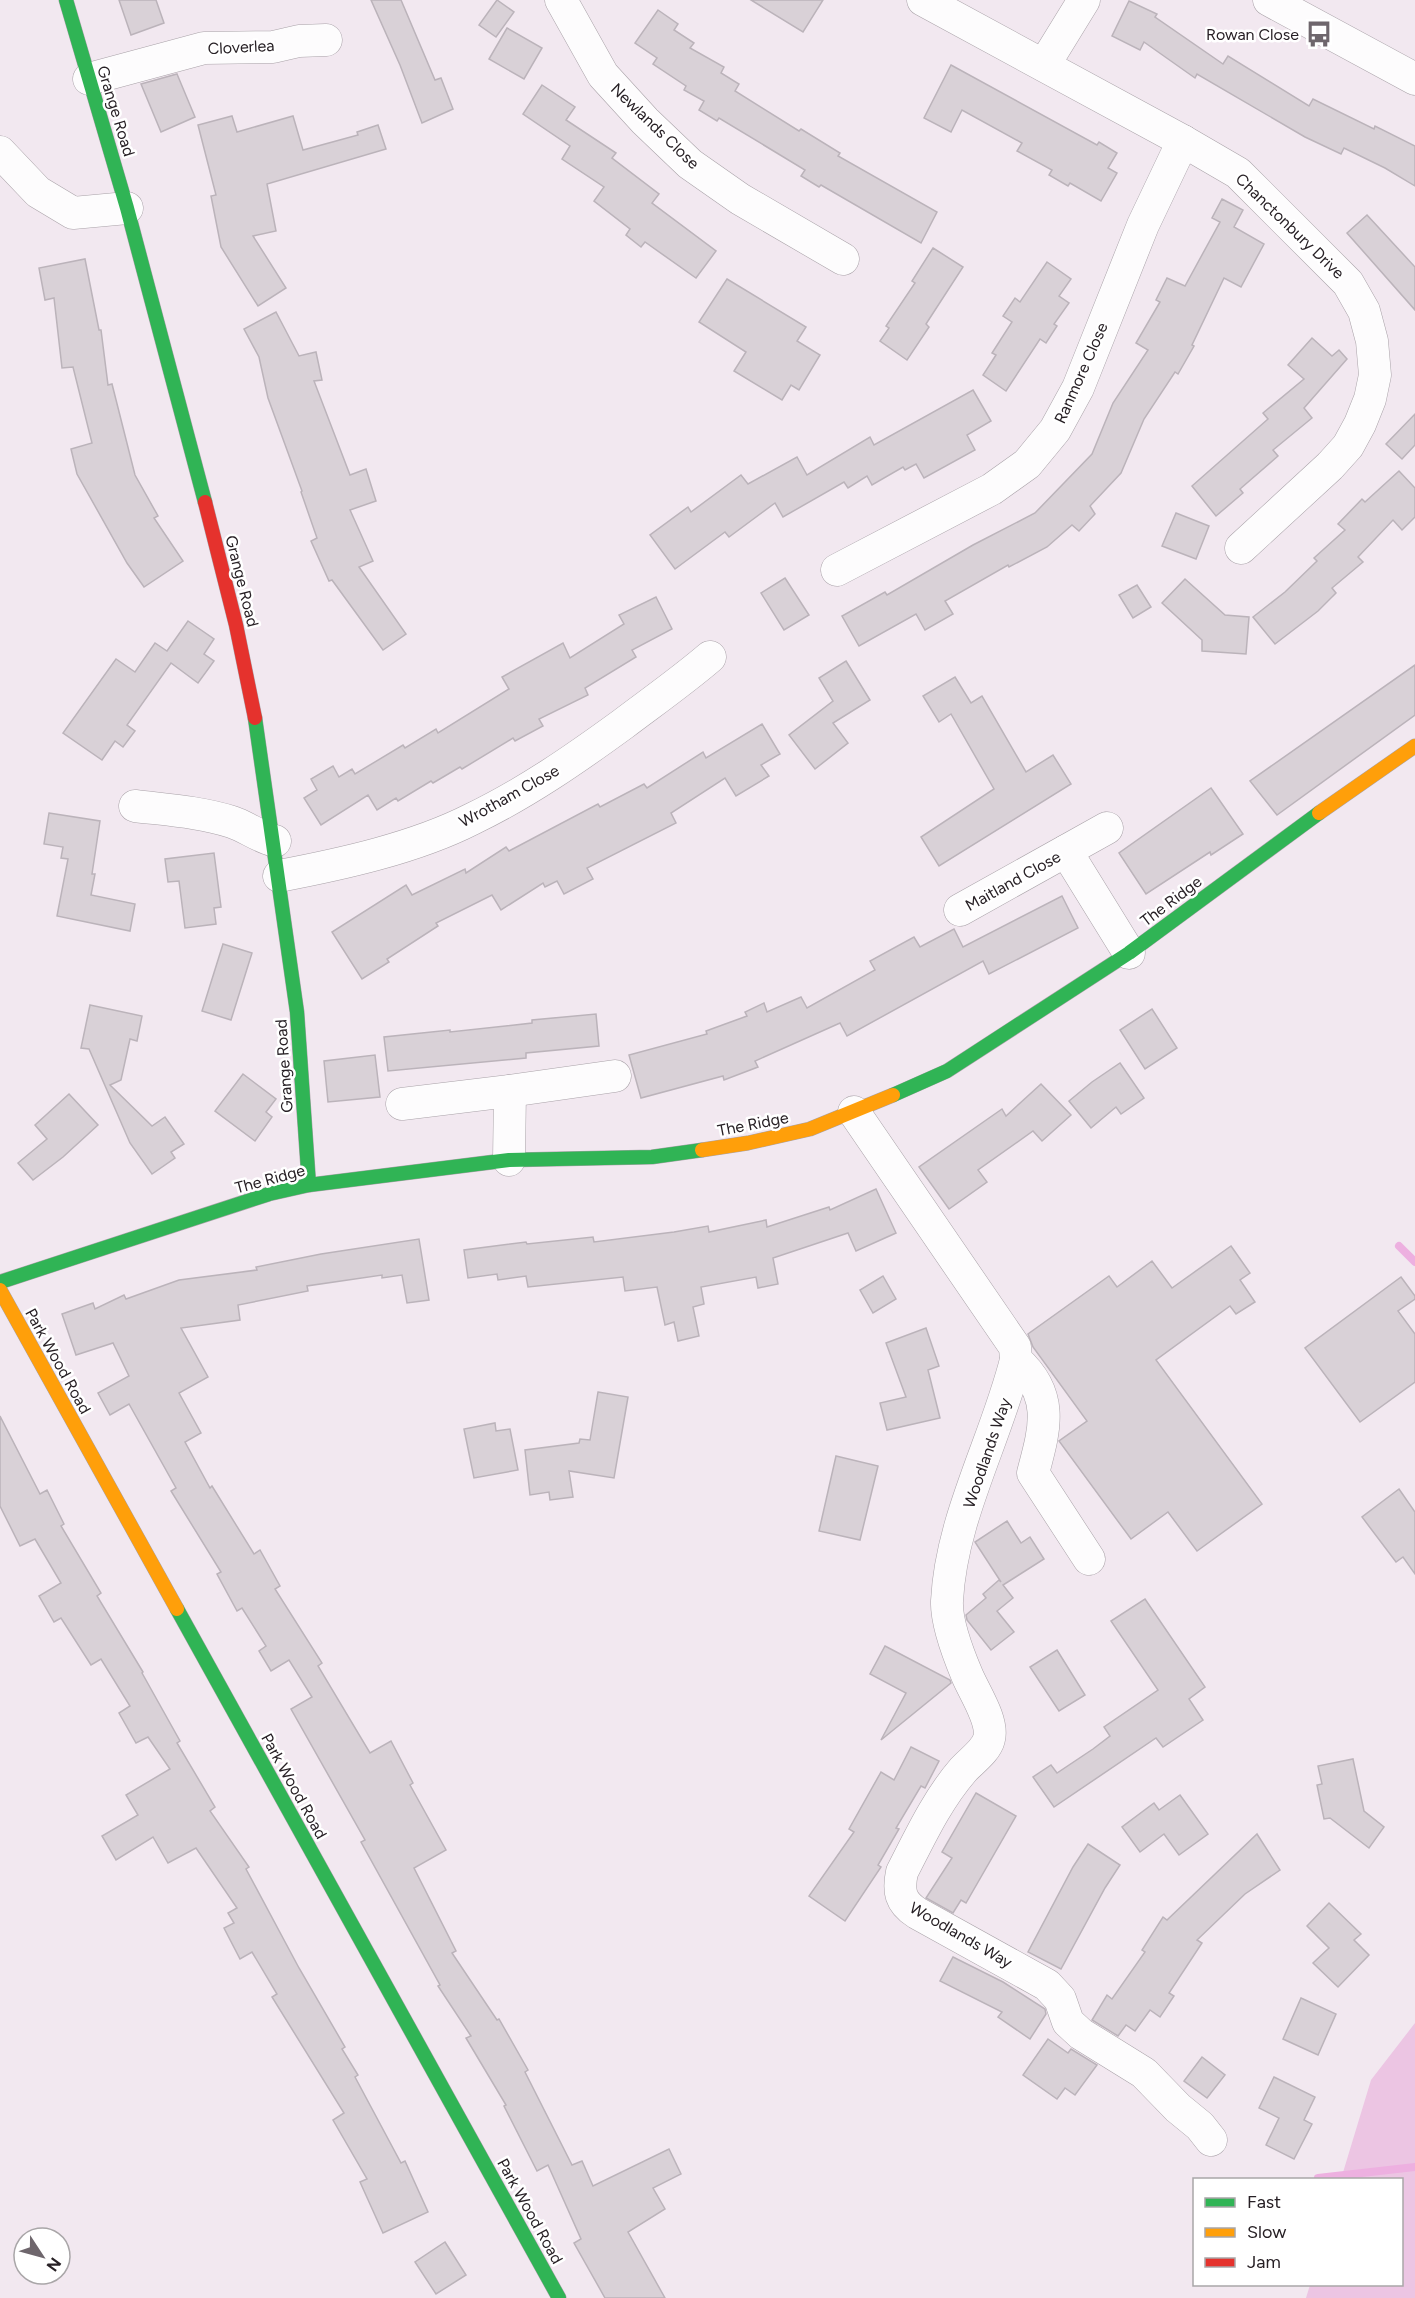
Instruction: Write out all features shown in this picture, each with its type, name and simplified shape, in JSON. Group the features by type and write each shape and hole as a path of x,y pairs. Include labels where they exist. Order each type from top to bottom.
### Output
{"street":[{"name":"Grange Road","path":"66,0 127,208 236,625 260,745 275,841 297,1012 309,1185"},
{"name":"Newlands Close","path":"561,0 603,75 645,121 690,164 740,199 843,258"},
{"name":"Chanctonbury Drive","path":"922,0 1238,173 1348,283 1364,312 1372,341 1375,375 1370,399 1360,424 1348,446 1330,466 1241,549"},
{"path":"1044,65 1084,0"},
{"path":"1269,0 1415,79"},
{"name":"Cloverlea","path":"89,79 204,48 273,47 299,41 326,40"},
{"name":"Ranmore Close","path":"837,570 992,489 1027,464 1055,430 1078,388 1143,225 1183,141"},
{"path":"0,152 38,192 73,213 127,208"},
{"name":"Wrotham Close","path":"279,876 420,841 471,820 531,788 576,758 675,687 710,657"},
{"name":"The Ridge","path":"0,1282 269,1194 309,1185 509,1160 652,1157 748,1143 810,1129 947,1071 1129,953 1281,840 1415,746"},
{"path":"135,806 207,814 236,823 261,838 275,841"},
{"name":"Maitland Close","path":"960,910 1107,828"},
{"name":"Maitland Close","path":"1066,851 1129,953"},
{"path":"402,1104 615,1076"},
{"path":"509,1160 510,1091"},
{"path":"854,1112 1015,1347 1016,1360 1029,1372 1039,1388 1045,1429 1033,1473 1089,1559"},
{"name":"Park Wood Road","path":"0,1290 559,2298"},
{"name":"Woodlands Way","path":"1016,1360 1006,1397 952,1552 947,1603 950,1623 966,1674 987,1719 990,1737 981,1752 945,1792 902,1872 899,1886 901,1897 906,1906 917,1913 1047,1985 1060,1999 1068,2022 1081,2034 1144,2073 1178,2108 1200,2126 1211,2140"}],"shaded area":[{"path":"1415,2023 1415,2298 1306,2298 1310,2286 1403,2286 1403,2178 1341,2178 1371,2080"}],"building":[{"path":"119,0 156,0 164,23 131,35"},
{"path":"371,0 401,0 435,80 441,78 453,109 422,123 400,65"},
{"path":"497,0 514,12 496,37 479,25"},
{"path":"751,0 823,0 803,32"},
{"path":"1129,1 1157,14 1155,17 1223,64 1228,56 1309,106 1313,99 1415,146 1415,186 1344,148 1341,154 1305,137 1197,74 1195,78 1144,42 1140,50 1112,36"},
{"path":"658,10 678,24 674,30 694,43 690,48 724,67 721,73 739,84 735,91 799,131 801,129 840,153 838,156 937,212 921,243 821,185 819,187 801,176 805,170 719,118 717,121 699,110 704,101 684,90 686,86 653,64 657,58 635,43"},
{"path":"507,28 542,48 524,79 489,59"},
{"path":"951,65 1097,145 1099,142 1117,153 1108,168 1117,173 1101,201 1070,183 1068,186 1049,175 1052,170 1017,151 1022,143 962,110 951,132 924,118"},
{"path":"177,74 195,117 161,132 141,84"},
{"path":"542,85 575,107 566,120 616,153 612,158 659,194 652,203 716,251 696,278 645,242 641,247 626,235 630,229 594,201 604,187 562,159 570,146 523,114"},
{"path":"232,116 237,132 293,116 303,150 358,135 357,132 378,125 386,149 267,184 276,231 253,236 286,288 258,306 221,247 211,196 216,195 198,125"},
{"path":"1222,199 1243,210 1234,227 1264,244 1241,287 1224,278 1192,345 1194,346 1178,374 1175,372 1144,419 1121,473 1090,506 1095,514 1079,531 1072,525 1047,547 1009,567 1008,565 945,601 953,614 925,630 916,614 859,646 842,616 885,592 887,595 973,545 1035,513 1092,454 1113,403 1148,350 1136,343 1160,302 1156,300 1167,278 1185,286 1220,222 1212,218"},
{"path":"1367,215 1415,267 1415,310 1347,233"},
{"path":"933,248 963,267 926,324 929,327 907,360 880,341 889,328 886,326 915,283 912,281"},
{"path":"85,259 99,330 101,330 108,385 112,384 135,475 158,516 154,518 183,561 144,587 127,563 77,474 71,449 92,443 73,367 62,368 54,298 45,300 39,268"},
{"path":"1047,262 1071,279 1059,296 1069,303 1054,324 1057,326 1046,343 1040,339 1006,391 983,375 996,355 992,353 1012,322 1003,316 1015,298 1020,302"},
{"path":"727,279 806,327 797,341 820,355 799,390 791,385 782,400 734,371 746,352 699,322"},
{"path":"276,312 299,356 316,352 322,380 314,381 350,475 366,469 376,501 350,510 373,561 359,567 406,634 383,650 332,580 329,581 311,541 317,538 268,398 259,357 244,329"},
{"path":"1312,338 1332,356 1339,350 1347,359 1304,408 1312,418 1273,450 1278,456 1240,489 1243,493 1216,516 1192,486 1268,419 1263,413 1304,379 1288,365"},
{"path":"973,390 991,421 967,435 975,450 924,478 916,464 905,470 903,467 872,485 867,476 848,488 844,482 783,517 775,503 729,537 725,532 675,569 650,535 688,507 691,512 741,475 748,484 797,457 807,475 870,437 874,445"},
{"path":"1415,414 1415,445 1402,459 1386,444"},
{"path":"1399,471 1415,488 1415,517 1402,530 1393,520 1358,557 1363,562 1332,588 1336,593 1318,611 1275,644 1253,617 1285,592 1317,561 1314,558 1345,530 1338,524 1362,499 1365,502"},
{"path":"1176,513 1209,526 1196,559 1162,546"},
{"path":"785,578 809,615 784,630 761,593"},
{"path":"1185,579 1225,615 1249,617 1246,654 1202,651 1202,640 1162,603"},
{"path":"1137,585 1151,607 1133,618 1119,595"},
{"path":"656,597 672,629 632,650 636,657 585,688 588,695 539,719 543,726 515,741 513,738 462,769 460,767 398,801 396,798 377,810 368,795 321,825 304,798 317,790 311,779 333,766 339,777 352,769 355,774 403,745 405,748 436,729 438,733 509,689 502,677 563,643 570,658 624,624 619,615"},
{"path":"188,621 214,639 204,654 214,661 198,683 171,663 127,725 135,731 123,747 115,741 102,760 63,733 116,659 135,672 155,643 167,651"},
{"path":"846,661 870,700 833,723 848,743 815,769 789,735 833,701 819,678"},
{"path":"1415,665 1415,715 1277,815 1250,781"},
{"path":"955,677 971,703 982,696 1026,772 1053,755 1071,784 939,866 921,837 994,789 951,714 939,722 923,696"},
{"path":"762,724 780,754 761,765 769,776 736,796 725,778 671,813 676,823 587,868 593,879 564,894 557,881 545,887 543,883 501,910 492,895 436,923 438,926 387,959 389,962 362,979 332,932 406,885 412,895 465,869 466,873 506,847 509,851 598,804 600,807 644,784 647,788 703,752 706,758"},
{"path":"1211,788 1243,834 1211,855 1210,852 1146,894 1119,853"},
{"path":"49,813 100,821 91,895 135,904 130,931 57,916 68,859 61,858 63,847 44,844"},
{"path":"214,853 221,907 214,908 216,924 185,928 179,881 168,882 165,859"},
{"path":"1062,896 1078,928 989,974 983,961 847,1036 840,1023 755,1061 758,1067 724,1080 723,1076 641,1098 629,1055 707,1034 706,1031 747,1016 745,1012 764,1003 767,1012 801,997 807,1008 875,970 870,961 914,937 920,947 954,929 963,947"},
{"path":"223,944 252,953 231,1020 202,1011"},
{"path":"90,1005 142,1016 137,1041 130,1039 121,1080 110,1085 152,1126 165,1117 184,1144 171,1152 175,1158 152,1174 130,1143 89,1049 81,1048"},
{"path":"1152,1009 1177,1048 1145,1069 1120,1030"},
{"path":"596,1014 599,1046 526,1053 526,1058 388,1071 384,1037 450,1030 450,1032 532,1023 532,1020"},
{"path":"375,1055 380,1097 328,1102 324,1061"},
{"path":"1120,1063 1144,1098 1121,1114 1116,1107 1091,1128 1069,1101"},
{"path":"243,1074 276,1099 266,1112 272,1117 255,1141 215,1111"},
{"path":"1041,1084 1071,1115 1042,1141 1033,1131 978,1170 987,1182 949,1209 919,1167 1002,1109 1006,1116"},
{"path":"69,1094 98,1125 63,1157 33,1180 18,1163 47,1139 35,1125"},
{"path":"876,1189 896,1233 856,1251 848,1233 773,1258 778,1284 758,1288 756,1277 701,1287 704,1304 693,1307 699,1336 678,1341 674,1322 665,1325 657,1287 625,1291 623,1277 528,1287 526,1276 498,1280 497,1274 468,1278 464,1250 593,1237 594,1242 708,1226 709,1232 766,1220 767,1227 829,1207 830,1210"},
{"path":"419,1239 429,1300 407,1303 402,1275 382,1278 382,1275 307,1286 308,1291 238,1305 240,1320 181,1328 208,1377 179,1393 201,1433 185,1442 210,1488 212,1486 254,1554 260,1550 280,1586 275,1589 322,1663 318,1666 370,1753 391,1741 413,1783 410,1785 446,1850 414,1868 456,1951 452,1953 497,2020 499,2019 528,2070 525,2072 572,2165 582,2161 593,2186 669,2149 681,2174 653,2188 665,2209 628,2232 665,2298 605,2298 574,2243 581,2239 548,2165 537,2171 504,2106 506,2105 466,2038 471,2036 438,1986 440,1985 361,1842 365,1840 291,1709 312,1697 289,1660 271,1671 259,1651 266,1646 242,1608 237,1611 217,1574 221,1572 171,1491 176,1488 129,1404 110,1415 98,1393 129,1376 113,1343 76,1355 62,1314 93,1303 95,1309 124,1295 126,1299 179,1280 257,1270 256,1267 321,1254"},
{"path":"1231,1246 1250,1273 1240,1280 1255,1302 1236,1314 1230,1306 1156,1360 1262,1504 1197,1551 1168,1512 1131,1539 1059,1441 1087,1421 1033,1347 1028,1334 1109,1276 1117,1287 1152,1261 1172,1288"},
{"path":"883,1276 896,1299 873,1313 860,1290"},
{"path":"1401,1277 1415,1296 1415,1299 1398,1311 1415,1334 1415,1382 1360,1422 1305,1348"},
{"path":"926,1328 939,1366 928,1370 940,1418 887,1430 880,1403 906,1397 886,1343"},
{"path":"598,1392 628,1397 614,1478 569,1471 573,1497 550,1500 549,1492 530,1495 525,1450 579,1443 580,1439 590,1440"},
{"path":"0,1416 40,1494 47,1490 64,1524 61,1526 101,1593 97,1596 143,1672 180,1741 177,1743 215,1807 210,1811 249,1867 246,1869 299,1968 345,2047 342,2049 358,2075 355,2077 401,2163 405,2161 428,2212 383,2233 360,2182 367,2179 333,2120 344,2113 272,1997 277,1994 252,1952 240,1959 224,1928 234,1923 228,1913 237,1908 196,1848 168,1863 153,1837 116,1860 102,1836 138,1815 126,1795 170,1769 148,1737 136,1743 119,1713 130,1706 101,1659 91,1665 61,1618 54,1622 39,1596 61,1583 35,1539 20,1546 0,1506"},
{"path":"495,1423 496,1431 510,1429 518,1470 474,1478 464,1429"},
{"path":"836,1456 878,1466 860,1540 819,1531"},
{"path":"1399,1489 1415,1512 1415,1574 1403,1557 1396,1562 1362,1517"},
{"path":"1007,1521 1021,1543 1030,1537 1044,1559 1003,1585 1013,1598 997,1611 1014,1632 991,1650 967,1620 966,1615 986,1598 983,1594 999,1580 1001,1582 975,1542"},
{"path":"1145,1599 1205,1687 1189,1699 1203,1720 1163,1747 1156,1738 1054,1807 1033,1777 1051,1765 1057,1773 1093,1749 1110,1736 1104,1727 1158,1690 1111,1621"},
{"path":"885,1646 950,1680 951,1683 881,1740 906,1693 870,1674"},
{"path":"1057,1650 1085,1695 1059,1711 1030,1667"},
{"path":"911,1747 939,1761 925,1788 921,1786 896,1828 899,1829 878,1865 881,1867 845,1921 809,1896 854,1832 849,1829 881,1772 894,1780"},
{"path":"1353,1759 1364,1811 1384,1827 1369,1848 1330,1818 1324,1819 1317,1785 1322,1784 1318,1766"},
{"path":"976,1793 1016,1816 966,1903 961,1900 953,1913 926,1898 952,1858 942,1852"},
{"path":"1180,1795 1208,1834 1179,1855 1164,1834 1140,1852 1122,1827 1154,1803 1159,1810"},
{"path":"1257,1834 1280,1870 1245,1894 1197,1940 1202,1943 1169,1993 1174,1996 1160,2017 1150,2010 1135,2031 1126,2025 1118,2036 1092,2020 1107,1995 1112,1999 1145,1952 1142,1950 1163,1917 1167,1920"},
{"path":"1088,1844 1120,1865 1061,1969 1028,1952 1073,1867"},
{"path":"1329,1903 1361,1934 1354,1940 1369,1955 1338,1987 1313,1963 1329,1948 1307,1926"},
{"path":"953,1957 1003,1982 1045,2009 1046,2014 1030,2039 998,2017 1002,2012 940,1981"},
{"path":"1301,1998 1336,2014 1318,2055 1283,2039"},
{"path":"1048,2039 1068,2053 1071,2049 1097,2065 1075,2095 1065,2088 1057,2099 1023,2075"},
{"path":"1202,2057 1225,2075 1207,2098 1184,2081"},
{"path":"1274,2077 1315,2097 1304,2120 1312,2124 1294,2159 1266,2145 1279,2118 1259,2108"},
{"path":"445,2242 466,2275 436,2294 415,2262"}],"waterway":[{"path":"1399,1246 1415,1262"},
{"path":"1318,2178 1415,2167"}],"traffic: fast":[{"path":"66,0 127,208 205,502"},
{"path":"255,718 297,1012 309,1185"},
{"path":"893,1095 947,1071 1129,953 1319,813"},
{"path":"0,1282 269,1194 309,1185 509,1160 652,1157 702,1150"},
{"path":"177,1609 559,2298"}],"traffic: slow":[{"path":"1319,813 1415,746"},
{"path":"702,1150 748,1143 810,1129 893,1095"},
{"path":"0,1290 177,1609"}],"traffic: jam":[{"path":"205,502 236,625 255,718"}],"place":[{"name":"Rowan Close","path":"1319,34"}]}
